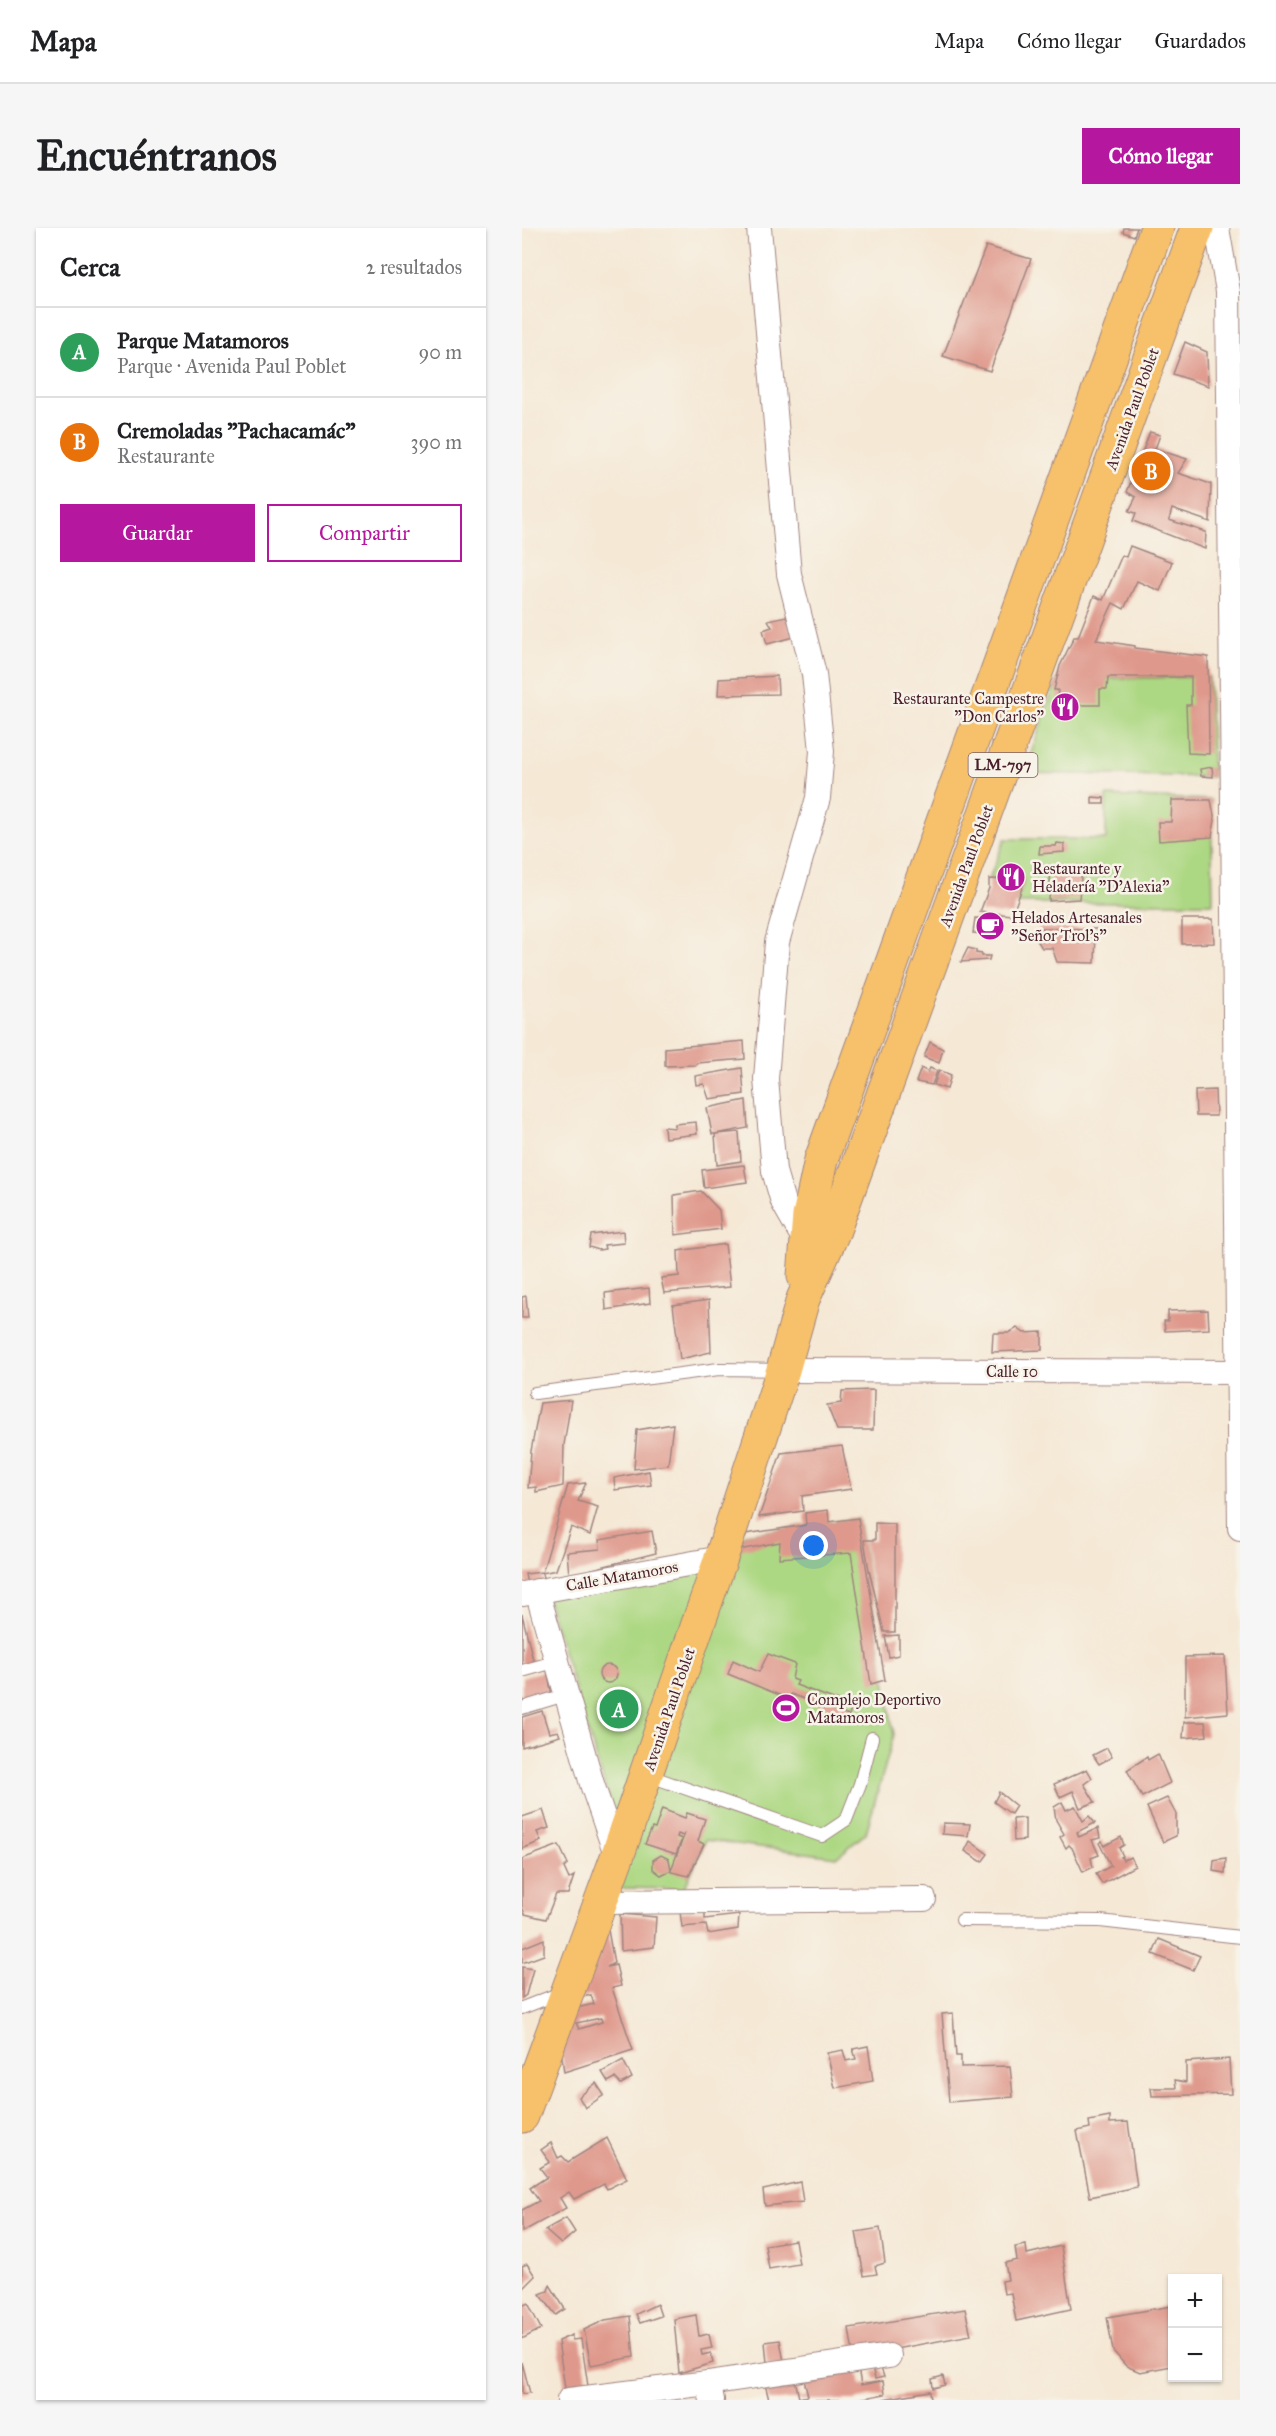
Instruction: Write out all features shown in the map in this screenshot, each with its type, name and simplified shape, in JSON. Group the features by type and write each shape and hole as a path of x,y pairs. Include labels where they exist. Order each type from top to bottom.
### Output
{"main road":[{"name":"Avenida Paul Poblet","path":"803,1299 809,1216 821,1160 1157,228"},
{"name":"Avenida Paul Poblet","path":"522,2116 617,1857 721,1558 783,1370 803,1299 834,1230 1197,228"}],"street":[{"path":"759,228 789,574 814,674 822,751 818,798 777,942 766,1079 774,1171 783,1202 807,1244"},
{"path":"1217,228 1228,291 1236,526 1240,1528"},
{"name":"Calle 10","path":"783,1370 1239,1372"},
{"name":"Calle Matamoros","path":"530,1592 721,1558"},
{"path":"530,1592 558,1661 592,1784 617,1857"},
{"path":"600,1902 924,1899"},
{"path":"569,2400 710,2391 889,2356"}],"lane":[{"path":"536,1393 719,1369 783,1370"},
{"path":"522,1671 558,1661"},
{"path":"522,1708 568,1694"},
{"path":"646,1774 822,1836 846,1821 872,1738"},
{"path":"962,1920 1100,1921 1240,1937"},
{"path":"522,2008 568,1990"}],"green space":[{"path":"1209,677 1213,777 1024,773 1057,679"},
{"path":"1106,796 1211,800 1213,903 1016,903 1025,880 989,879 1005,839 1106,839"},
{"name":"Complejo Deportivo Matamoros","path":"858,1518 894,1735 866,1833 837,1857 706,1840 684,1889 616,1888 745,1534"},
{"path":"711,1566 617,1825 545,1592"}],"building":[{"path":"1124,228 1137,228 1134,236 1123,232"},
{"path":"986,246 1031,259 990,371 943,356"},
{"path":"1185,342 1207,352 1208,386 1173,374"},
{"path":"1150,432 1160,435 1155,449 1187,459 1178,473 1211,484 1210,522 1172,509 1169,520 1206,532 1205,549 1133,521 1136,513 1129,511 1136,497 1127,492"},
{"path":"1130,546 1172,562 1160,591 1137,581 1124,609 1113,603 1096,640 1135,646 1135,648 1208,657 1209,754 1188,753 1186,705 1191,705 1191,677 1108,677 1107,689 1100,689 1100,705 1057,705 1058,690 1054,690 1060,666 1074,637 1078,637 1094,596 1103,600 1122,555 1126,557"},
{"path":"786,616 794,637 767,644 763,630 772,627 768,620"},
{"path":"777,676 778,694 718,695 719,679"},
{"path":"1212,767 1213,777 1201,776 1200,769"},
{"path":"1092,797 1104,798 1104,804 1092,804"},
{"path":"1172,800 1211,800 1215,820 1212,837 1159,841 1158,822 1171,822"},
{"path":"1057,843 1064,844 1064,852 1039,854 1040,846 1056,846"},
{"path":"1051,867 1082,867 1079,899 1049,901"},
{"path":"989,879 1025,880 1012,915 980,912 989,888"},
{"path":"975,918 998,919 998,935 973,933"},
{"path":"1182,919 1213,919 1214,943 1182,944"},
{"path":"1039,928 1096,929 1095,963 1057,962 1052,948 1042,948 1037,940"},
{"path":"968,948 976,950 976,953 982,956 990,956 989,960 961,962"},
{"path":"744,1041 745,1059 665,1066 665,1048"},
{"path":"930,1042 943,1049 939,1063 924,1057"},
{"path":"742,1068 744,1094 709,1099 704,1084 696,1085 695,1076"},
{"path":"921,1068 928,1072 930,1068 937,1071 932,1085 916,1082"},
{"path":"939,1070 951,1075 947,1089 934,1085"},
{"path":"1215,1090 1216,1116 1196,1116 1195,1091"},
{"path":"746,1100 748,1128 712,1134 707,1108"},
{"path":"696,1122 697,1134 665,1138 664,1127 675,1128 675,1124"},
{"path":"739,1132 741,1161 717,1165 715,1134"},
{"path":"744,1165 747,1182 704,1188 702,1170"},
{"path":"701,1191 719,1210 721,1229 675,1235 674,1195"},
{"path":"623,1231 624,1243 604,1245 605,1249 599,1250 589,1247 591,1235"},
{"path":"725,1244 730,1287 664,1293 661,1278 679,1276 678,1251"},
{"path":"649,1288 650,1303 606,1310 605,1293"},
{"path":"526,1296 528,1318 522,1318 522,1297"},
{"path":"709,1300 711,1352 680,1359 673,1305"},
{"path":"1208,1310 1209,1329 1165,1331 1164,1321 1168,1321 1168,1311"},
{"path":"1017,1328 1024,1333 1042,1332 1042,1350 992,1352 993,1333 1009,1333"},
{"path":"874,1390 873,1430 837,1430 827,1405 841,1403 842,1391"},
{"path":"571,1400 564,1445 563,1486 536,1492 536,1487 528,1488 531,1451 540,1403"},
{"path":"673,1424 668,1465 634,1469 637,1430"},
{"path":"842,1446 851,1489 802,1496 803,1511 759,1517 781,1453"},
{"path":"649,1471 651,1485 615,1490 614,1478"},
{"path":"586,1483 578,1501 598,1507 590,1535 571,1527 556,1570 542,1573 568,1485"},
{"path":"828,1510 829,1522 858,1518 885,1680 871,1684 851,1553 779,1558 780,1542 739,1550 745,1534 806,1525 805,1513"},
{"path":"875,1523 895,1524 895,1632 884,1632 869,1570 864,1540 875,1540"},
{"path":"652,1531 656,1553 569,1575 567,1552 600,1549 599,1540"},
{"path":"542,1572 544,1582 527,1585 525,1574"},
{"path":"522,1614 534,1664 522,1667"},
{"path":"899,1635 899,1655 889,1657 885,1636"},
{"path":"768,1654 795,1664 792,1679 798,1681 796,1685 852,1706 849,1716 791,1694 789,1699 728,1674 733,1660 759,1672"},
{"path":"1225,1656 1228,1713 1185,1717 1185,1657"},
{"path":"608,1665 614,1668 617,1674 614,1680 608,1683 602,1680 599,1674 602,1668"},
{"path":"547,1670 552,1695 522,1704 522,1677"},
{"path":"542,1711 549,1733 558,1731 560,1736 522,1747 522,1717"},
{"path":"1184,1722 1205,1722 1207,1736 1183,1738"},
{"path":"1107,1748 1112,1757 1099,1764 1093,1755"},
{"path":"1158,1754 1170,1783 1142,1797 1127,1770 1147,1757 1148,1760"},
{"path":"1087,1769 1092,1778 1084,1784 1095,1802 1080,1808 1073,1791 1060,1797 1054,1784"},
{"path":"999,1792 1016,1806 1011,1814 994,1802"},
{"path":"1167,1798 1176,1814 1176,1836 1163,1842 1147,1807"},
{"path":"1062,1802 1066,1810 1075,1806 1083,1821 1089,1816 1095,1823 1077,1832 1079,1837 1098,1828 1100,1838 1092,1840 1099,1855 1091,1858 1093,1867 1083,1872 1072,1848 1069,1845 1066,1848 1060,1837 1064,1834 1056,1820 1054,1807"},
{"path":"662,1809 685,1818 687,1813 705,1819 698,1841 704,1844 689,1876 671,1872 685,1833 683,1836 678,1834 677,1837 682,1839 676,1854 645,1844 652,1828 655,1829"},
{"path":"543,1810 549,1828 537,1832 541,1841 522,1849 522,1817"},
{"path":"1025,1818 1025,1840 1014,1841 1013,1819"},
{"path":"943,1823 970,1824 968,1836 942,1834"},
{"path":"1121,1837 1124,1845 1119,1848 1123,1856 1121,1857 1123,1860 1131,1857 1135,1866 1102,1884 1096,1874 1111,1866 1099,1843 1102,1841 1104,1846"},
{"path":"970,1841 988,1854 982,1862 965,1851"},
{"path":"559,1845 568,1864 564,1868 569,1879 574,1876 568,1894 556,1894 546,1919 525,1914 522,1907 522,1859"},
{"path":"661,1855 669,1859 671,1870 661,1875 653,1869 653,1860"},
{"path":"1226,1858 1225,1873 1213,1871 1214,1860"},
{"path":"705,1911 705,1919 739,1915 738,1929 708,1934 706,1925 682,1927 680,1912"},
{"path":"605,1913 614,1963 607,1967 616,1965 621,1986 612,1988 633,2050 564,2072 562,2057 552,2059 568,2010 594,2004 591,1995 572,2000","holes":["601,2018 602,2022 579,2029 576,2023"]},
{"path":"620,1914 656,1917 654,1947 621,1951"},
{"path":"544,1939 544,1955 522,1963 522,1948"},
{"path":"1159,1939 1200,1956 1193,1970 1153,1954"},
{"path":"522,1967 533,1969 526,1995 522,1998"},
{"path":"953,2013 956,2056 961,2056 961,2067 1010,2066 1013,2097 949,2102 942,2014"},
{"path":"868,2046 873,2081 835,2088 827,2053 843,2050 846,2061 856,2059 853,2049"},
{"path":"1229,2059 1231,2094 1152,2096 1151,2088 1176,2088 1175,2080 1186,2082 1186,2062"},
{"path":"623,2060 632,2078 621,2084 615,2078 608,2082 602,2072"},
{"path":"596,2083 604,2095 585,2108 579,2097"},
{"path":"1110,2117 1110,2123 1128,2122 1137,2187 1090,2197 1077,2131 1090,2128 1089,2121"},
{"path":"607,2138 627,2179 607,2189 604,2184 574,2199 569,2192 560,2198 566,2208 522,2232 522,2210 539,2201 530,2188 547,2177 540,2168 550,2162 541,2150 551,2143 558,2158 562,2156 568,2162"},
{"path":"800,2182 803,2202 765,2206 763,2190"},
{"path":"566,2218 575,2232 561,2244 545,2230"},
{"path":"880,2228 885,2263 875,2266 877,2274 864,2276 856,2232"},
{"path":"795,2240 799,2264 769,2269 765,2245"},
{"path":"1026,2245 1027,2254 1061,2246 1071,2309 1016,2321 1011,2293 1004,2294 1002,2281 1008,2280 1005,2263 1017,2260 1015,2247"},
{"path":"527,2264 535,2276 522,2289 522,2266"},
{"path":"550,2285 565,2309 556,2315 540,2294 548,2291"},
{"path":"528,2303 541,2329 522,2339 522,2306"},
{"path":"657,2304 661,2316 640,2323 636,2314"},
{"path":"1168,2307 1168,2367 1140,2372 1126,2366 1113,2351 1107,2317"},
{"path":"965,2309 971,2335 890,2350 853,2353 849,2328"},
{"path":"696,2315 699,2336 709,2334 712,2348 701,2350 702,2355 711,2353 713,2363 679,2373 674,2319"},
{"path":"630,2316 634,2357 591,2365 584,2330 605,2320"},
{"path":"572,2335 572,2340 581,2339 588,2386 565,2388 558,2341"},
{"path":"780,2340 785,2367 767,2363 765,2342"},
{"path":"522,2362 530,2393 522,2394"},
{"path":"858,2368 861,2385 883,2381 885,2394 854,2400 769,2400 765,2384 795,2379 799,2398 808,2396 803,2376"},
{"path":"881,2368 884,2377 875,2379 873,2371"},
{"path":"943,2376 945,2385 933,2388 932,2379"},
{"path":"930,2391 931,2400 884,2400 884,2399"}],"place":[{"name":"Cremoladas \"Pachacamác\"","path":"1151,471"},
{"name":"Restaurante Campestre \"Don Carlos\"","path":"1065,707"},
{"name":"Restaurante y Heladería \"D'Alexia\"","path":"1011,877"},
{"name":"Helados Artesanales \"Señor Trol's\"","path":"990,926"},
{"name":"Complejo Deportivo Matamoros","path":"786,1708"},
{"name":"Parque Matamoros","path":"619,1709"}]}
